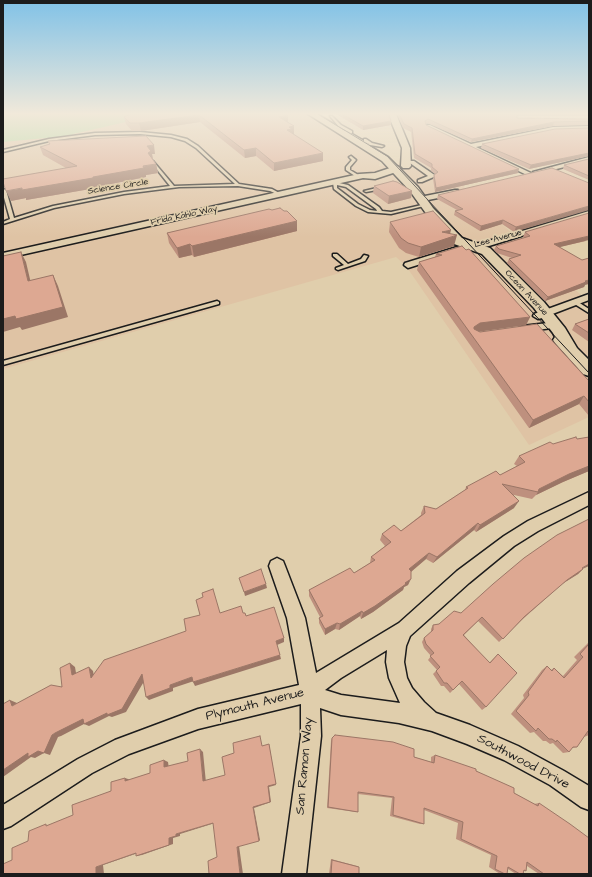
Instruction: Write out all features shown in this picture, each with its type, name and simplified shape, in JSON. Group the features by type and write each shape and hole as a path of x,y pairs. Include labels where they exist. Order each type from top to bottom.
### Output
{"main road":[{"name":"Ocean Avenue","path":"379,155 403,166"},
{"name":"Ocean Avenue","path":"396,155 418,191 458,241 474,246 544,318 589,370"},
{"path":"403,166 405,155"}],"street":[{"path":"489,155 529,174"},
{"path":"515,177 589,159"},
{"path":"403,166 419,166 433,176 418,191"},
{"name":"Frida Kahlo Way","path":"3,256 362,176 383,174 403,166"},
{"path":"551,168 562,174"},
{"path":"418,191 463,190"},
{"name":"Lee Avenue","path":"408,265 589,213"},
{"path":"508,331 544,318 575,302 589,297"},
{"name":"Plymouth Avenue","path":"3,818 85,766 136,741 198,719 310,692 321,680 334,671 383,643 405,628 464,577 510,541 540,523 589,498"},
{"name":"San Ramon Way","path":"277,566 296,618 310,692 311,736 294,874"},
{"name":"Southwood Drive","path":"405,628 397,645 395,662 398,678 405,695 416,709 432,721"},
{"name":"Southwood Drive","path":"310,692 324,700 341,705 399,713 432,721 470,735 511,753 557,778 589,799"}],"lane":[{"path":"206,155 238,185"},
{"path":"351,157 354,160 348,167 348,170 362,176"},
{"path":"153,162 173,187"},
{"path":"380,212 378,208 347,186 335,183 335,188 357,205 369,211 380,212 399,212 418,191"},
{"name":"Science Circle","path":"3,223 45,209 95,198 173,187 238,185 271,190 281,195"},
{"path":"366,191 389,186"},
{"path":"4,190 12,220"},
{"path":"335,255 346,265"},
{"path":"338,269 364,260 366,256"},
{"path":"575,302 589,310"},
{"path":"3,363 217,303"}],"shaded area":[{"path":"3,155 373,155 379,160 379,166 420,162 464,186 466,192 589,302 589,417 529,445 406,266 396,257 3,369"}],"building":[{"path":"55,155 149,155 156,164 143,166 144,168 93,178 22,190 22,188 6,191 3,182 3,179 77,166"},
{"path":"264,155 314,155 274,163"},
{"path":"417,155 489,155 519,169 436,188 434,175 438,172 432,167 432,164"},
{"path":"507,155 580,155 531,165"},
{"path":"589,159 589,176 564,165"},
{"path":"552,168 589,183 589,206 516,227 503,220 481,226 455,211 463,209 438,195"},
{"path":"393,181 412,191 389,196 374,186"},
{"path":"280,208 287,211 297,221 192,246 190,244 177,248 167,233 269,209 272,210"},
{"path":"433,211 451,230 442,232 457,235 421,247 408,243 401,238 390,222"},
{"path":"589,213 589,236 554,244 582,260 589,258 589,280 548,297 509,259 521,255 499,249 496,246 530,236 525,232"},
{"path":"462,246 466,250 469,249 530,317 480,323 474,327 474,329 480,332 537,324 589,381 589,402 584,396 533,420 419,262 442,255 436,254"},
{"path":"21,252 28,281 53,275 63,307 16,319 15,316 3,319 3,256"},
{"path":"589,319 589,333 575,324"},
{"path":"576,437 577,439 589,437 589,466 539,489 538,492 502,484 519,501 480,525 478,523 437,557 429,553 409,569 411,571 411,579 405,583 406,584 375,606 363,613 362,611 340,624 337,623 325,629 319,618 323,616 309,590 350,568 354,573 375,560 371,557 391,542 382,534 394,525 401,531 425,513 424,506 436,509 468,488 466,487 496,471 500,475 525,462 519,456 550,442 553,444"},
{"path":"589,519 589,564 567,580 524,617 503,639 482,617 463,635 490,663 498,654 517,673 486,707 462,681 453,690 447,683 444,683 436,671 440,667 430,656 434,653 426,644 424,638 433,630 433,625 439,624 454,611 461,613 524,558 557,535"},
{"path":"261,569 266,584 244,592 239,578"},
{"path":"213,589 220,613 241,606 243,613 245,613 246,616 274,607 284,638 276,641 280,655 193,682 192,677 170,685 170,688 146,697 142,674 122,709 107,715 107,713 84,724 83,719 55,733 52,735 44,753 38,751 28,757 28,753 3,770 3,704 10,700 12,706 51,685 62,687 60,668 70,663 72,675 89,667 91,678 104,660 186,631 184,619 200,615 196,600 203,597 202,593"},
{"path":"589,644 589,732 588,731 577,747 573,747 569,752 557,740 556,742 549,739 538,728 536,731 516,711 529,695 528,692 547,666 552,671 554,668 564,678 583,657 580,654"},
{"path":"335,735 393,742 414,749 414,757 434,763 435,755 476,769 476,771 514,788 514,793 538,806 539,803 589,838 589,874 544,874 527,862 526,871 524,870 523,874 520,874 508,867 507,874 505,874 495,869 497,856 461,839 463,822 424,808 424,824 393,815 394,797 358,792 358,812 328,807 332,738"},
{"path":"260,736 262,746 269,744 276,784 268,786 270,802 253,807 259,841 237,847 240,874 209,874 208,861 217,857 213,823 176,834 176,836 169,838 169,845 136,856 136,853 96,867 96,874 3,874 3,864 12,860 12,848 28,841 29,831 73,815 72,805 111,791 111,782 125,778 125,781 150,773 150,765 164,760 164,767 188,761 187,753 200,749 203,781 225,775 222,757 234,753 233,743"},
{"path":"332,860 359,867 359,874 331,874"}],"tram line":[{"path":"385,155 589,373"}]}
